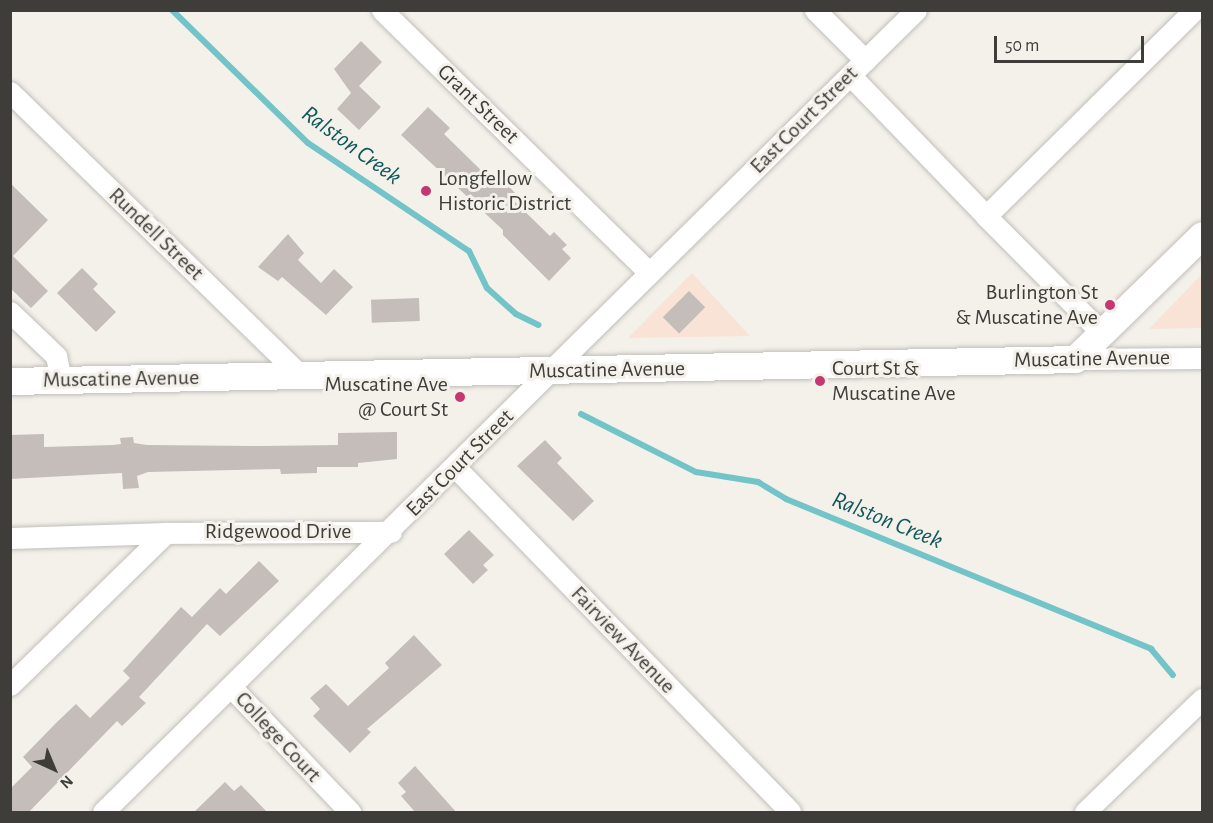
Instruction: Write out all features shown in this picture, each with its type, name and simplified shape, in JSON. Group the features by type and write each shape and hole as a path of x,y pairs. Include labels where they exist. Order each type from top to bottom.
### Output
{"main road":[{"path":"1075,359 1203,235"},
{"name":"Muscatine Avenue","path":"10,381 1075,359"}],"street":[{"name":"Grant Street","path":"382,10 650,273"},
{"path":"815,10 865,60"},
{"name":"East Court Street","path":"103,813 456,468 916,10"},
{"path":"986,216 1194,10"},
{"path":"850,75 1102,333"},
{"name":"Rundell Street","path":"10,92 301,376"},
{"path":"10,312 56,356 62,380"},
{"name":"Muscatine Avenue","path":"1075,359 1203,358"},
{"name":"Fairview Avenue","path":"456,468 790,813"},
{"name":"Ridgewood Drive","path":"10,537 166,533 391,532"},
{"path":"10,685 166,533"},
{"name":"College Court","path":"231,687 350,813"},
{"path":"1085,813 1203,699"}],"shaded area":[{"path":"692,273 750,336 628,338"},
{"path":"1202,274 1202,328 1149,329"}],"building":[{"path":"361,41 382,62 359,86 381,107 359,130 337,109 351,93 334,69"},
{"path":"428,107 450,128 444,134 492,181 498,175 516,194 511,198 550,236 554,232 567,245 562,249 571,258 549,281 503,235 503,230 401,135"},
{"path":"10,183 48,220 13,256 48,291 31,308 10,288"},
{"path":"288,234 304,253 298,260 321,283 334,269 353,287 326,315 282,277 278,281 258,267"},
{"path":"82,268 98,284 93,289 116,312 96,332 57,293"},
{"path":"689,291 705,307 679,333 663,317"},
{"path":"419,298 420,321 372,323 371,300"},
{"path":"397,432 397,459 358,463 358,467 317,467 317,473 281,474 280,469 148,472 137,476 139,488 123,489 122,473 10,479 10,435 44,434 44,447 113,445 121,444 120,438 133,437 134,443 147,445 260,446 338,445 338,433"},
{"path":"545,440 562,458 557,463 594,501 573,521 517,466"},
{"path":"469,530 494,555 483,565 488,570 473,584 444,554"},
{"path":"259,561 279,581 220,636 207,624 139,697 146,703 122,726 117,721 28,813 10,813 10,789 32,767 23,757 56,723 76,704 90,718 130,678 123,671 181,607 192,617 220,588 226,594"},
{"path":"414,635 442,665 367,729 371,732 350,753 313,716 320,709 310,698 326,684 348,706 389,668 385,663"},
{"path":"415,766 457,813 416,813 401,796 406,792 398,783"},
{"path":"225,782 234,791 241,785 268,813 193,813"}],"waterway":[{"name":"Ralston Creek","path":"172,10 308,143 469,251 487,288 516,314 539,325"},
{"name":"Ralston Creek","path":"581,414 696,472 758,482 786,499 1151,649 1173,675"}],"place":[{"name":"Longfellow Historic District","path":"426,191"},
{"name":"Burlington St & Muscatine Ave","path":"1110,305"},
{"name":"Court St & Muscatine Ave","path":"820,381"},
{"name":"Muscatine Ave @ Court St","path":"460,397"}]}
